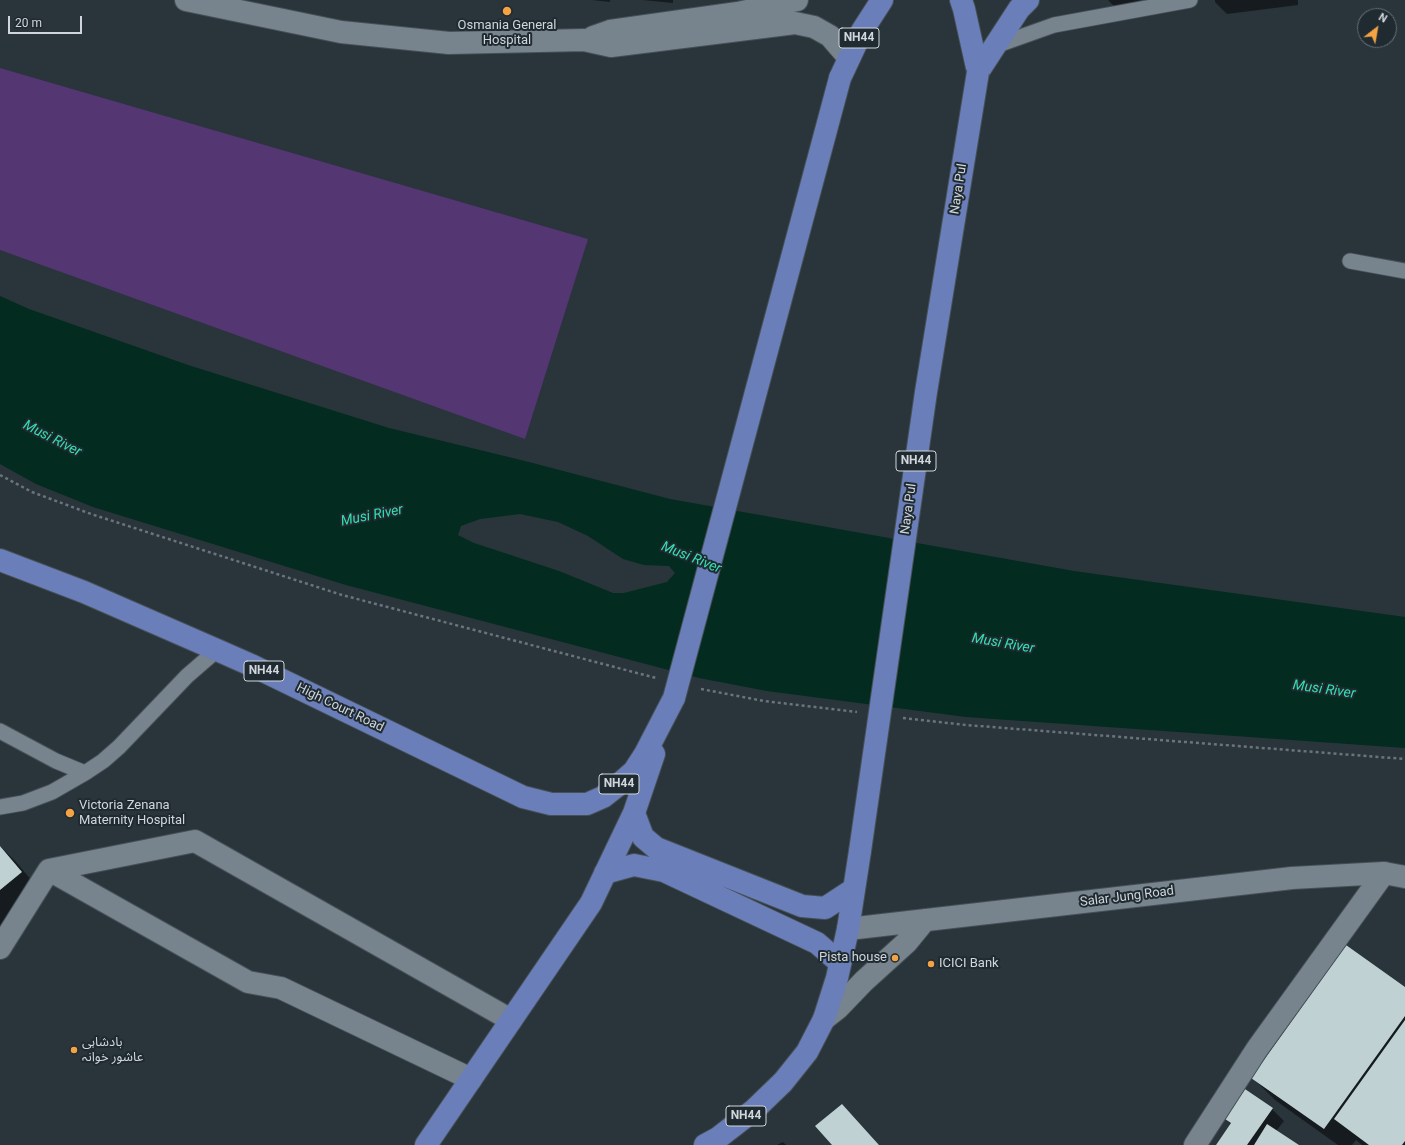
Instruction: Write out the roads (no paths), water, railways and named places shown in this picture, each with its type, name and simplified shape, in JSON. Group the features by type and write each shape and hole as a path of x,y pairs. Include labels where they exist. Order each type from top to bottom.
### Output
{"highway":[{"name":"NH44","path":"674,698 840,78 862,31 882,0"},
{"name":"NH44","path":"961,0 978,72"},
{"name":"NH44","path":"978,72 1019,10 1028,0"},
{"name":"Naya Pul","path":"854,889 926,392 978,72"},
{"name":"High Court Road","path":"0,560 84,592 258,668 523,797 551,804 587,804 603,798 634,771 645,754 674,698"},
{"path":"674,698 634,813 643,836 656,848 802,906 825,908 854,889"},
{"name":"NH44","path":"605,873 634,813"},
{"path":"426,1145 591,903 605,873 634,865 664,871 817,943 840,963"},
{"name":"NH44","path":"705,1145 718,1138 754,1110 783,1082 807,1052 824,1019 837,978 848,929 854,889"}],"main road":[{"path":"186,0 341,32 449,43 584,40 611,46 795,23 814,27 830,36 849,58"},
{"path":"584,40 610,31 738,13 798,0"},
{"path":"0,948 49,870 196,841 511,1020"},
{"path":"49,870 248,982 281,988 471,1079"},
{"path":"1195,1145 1257,1050 1395,875"},
{"name":"Salar Jung Road","path":"848,929 1292,878 1395,875"},
{"path":"824,1019 838,1008 864,981 907,942 926,920"}],"lane":[{"path":"995,46 1054,26 1190,0"},
{"path":"1350,261 1405,271"},
{"path":"0,807 23,803 52,792 103,761 119,747 187,676 217,650"},
{"path":"0,731 56,761 85,773"}],"water":[{"name":"Musi River","path":"0,296 29,309 188,365 389,428 525,461 670,499 1074,571 1405,617 1405,748 966,717 767,691 699,678 346,585 93,507 36,484 0,464","holes":["520,514 558,522 588,536 623,559 644,565 669,566 675,573 667,582 624,593 613,593 559,571 474,543 458,535 461,526 480,519"]}],"place":[{"name":"Osmania General Hospital","path":"507,11"},
{"name":"Victoria Zenana Maternity Hospital","path":"70,813"},
{"name":"Pista house","path":"895,958"},
{"name":"ICICI Bank","path":"931,964"},
{"name":"بادشاہی عاشور خوانہ","path":"74,1050"}]}
